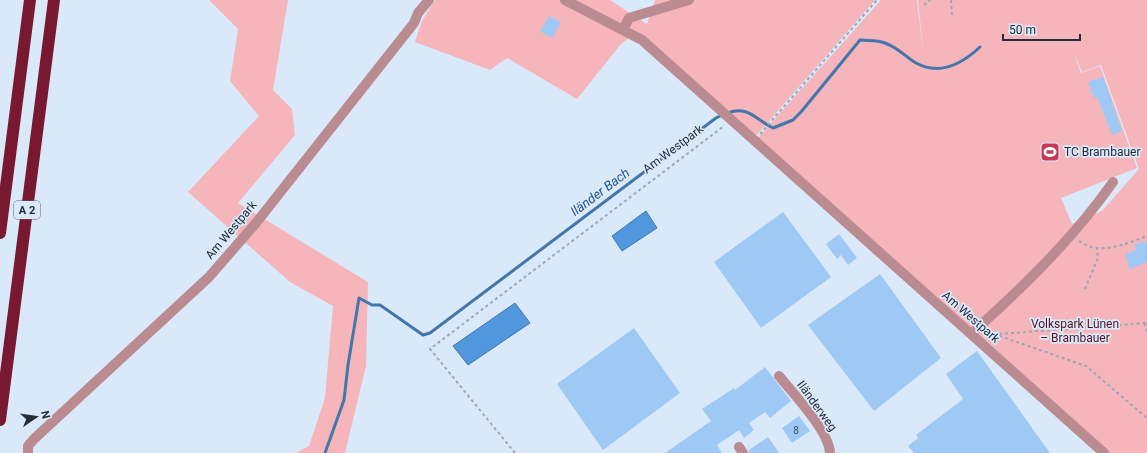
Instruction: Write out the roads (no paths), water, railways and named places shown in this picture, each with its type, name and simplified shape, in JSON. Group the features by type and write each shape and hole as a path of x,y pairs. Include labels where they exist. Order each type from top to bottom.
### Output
{"highway":[{"name":"A 2","path":"0,233 30,0"},
{"name":"A 2","path":"0,420 54,0"}],"lane":[{"name":"Am Westpark","path":"28,453 28,446 34,439 209,277 266,210 414,23 418,13 429,0"},
{"name":"Am Westpark","path":"565,0 642,40 730,120 974,331 1104,453"},
{"path":"623,30 629,18 689,0"},
{"path":"974,331 1058,252 1090,214 1113,182"},
{"name":"Iländerweg","path":"779,376 818,424 830,447 830,453"}],"water":[{"path":"646,211 657,228 622,251 612,236"},
{"path":"515,303 530,323 468,365 453,346"}],"waterway":[{"name":"Iländer Bach","path":"728,113 735,111 747,112 773,128 793,120 860,40 885,43 916,63 925,67 934,68 942,68 959,63 980,47"},
{"name":"Iländer Bach","path":"325,453 344,400 359,298 372,305 380,305 423,335 430,333 722,115"}],"place":[{"name":"TC Brambauer","path":"1050,152"}],"park label":[{"name":"Volkspark Lünen – Brambauer","path":"1075,331"}]}
